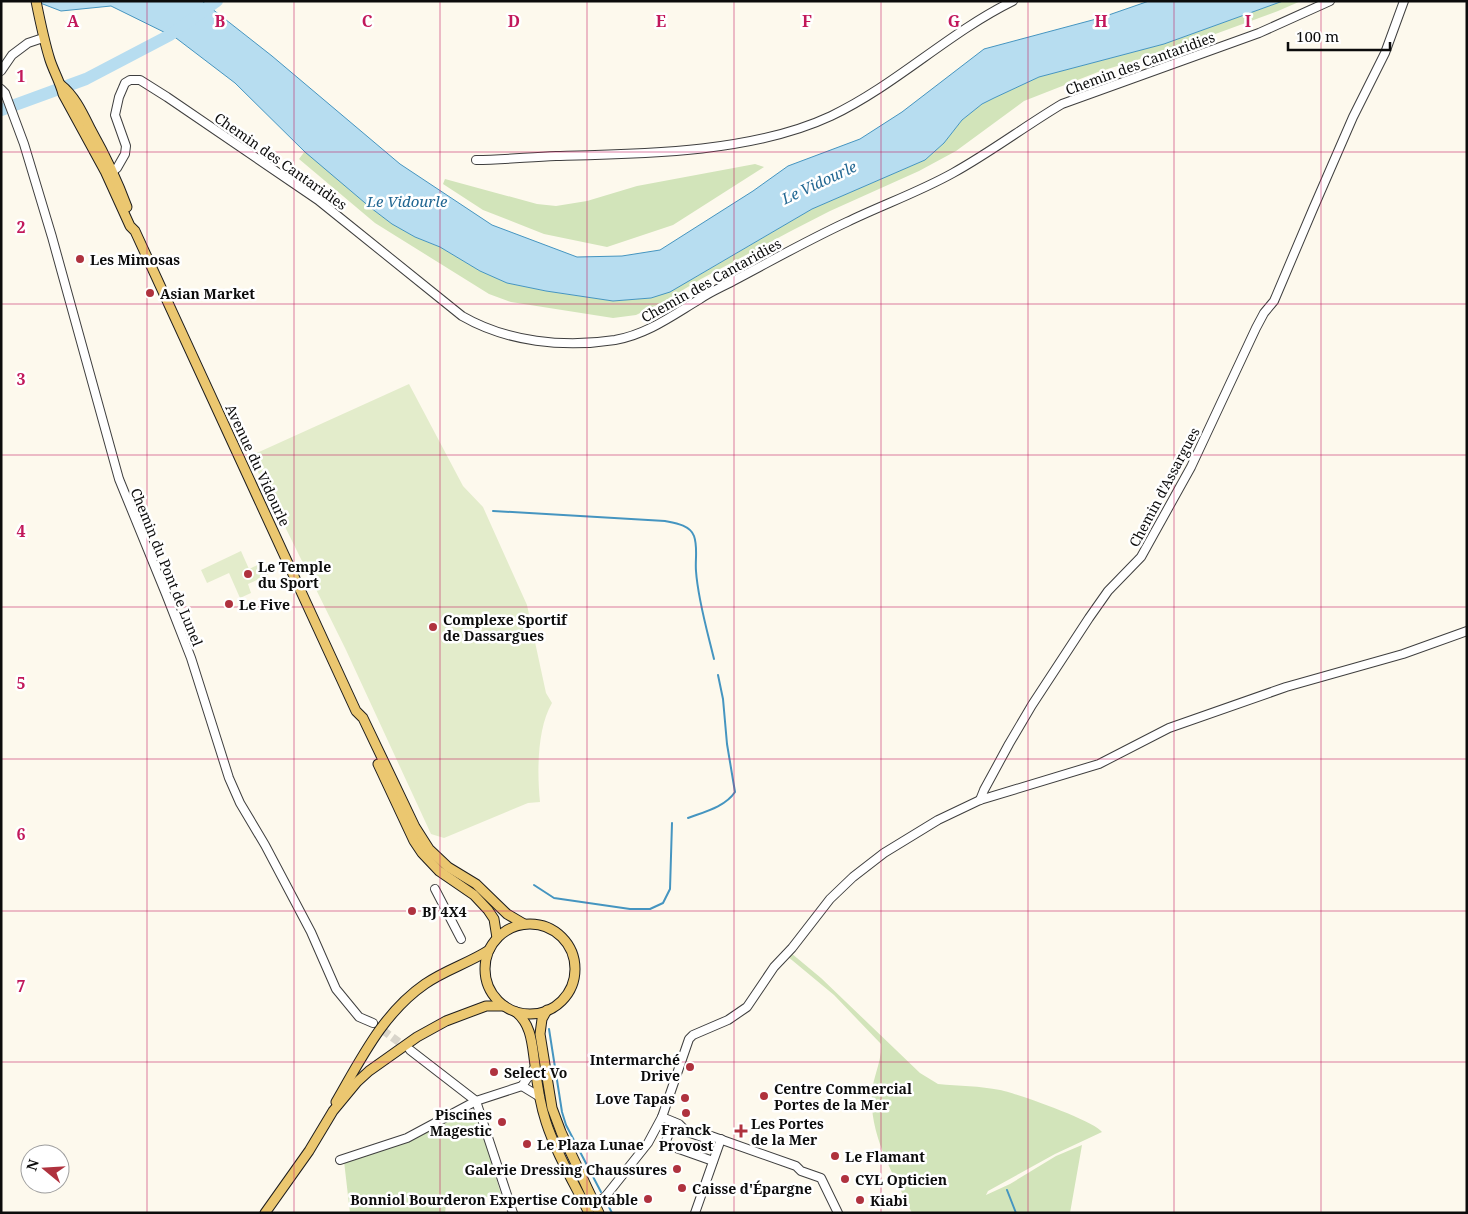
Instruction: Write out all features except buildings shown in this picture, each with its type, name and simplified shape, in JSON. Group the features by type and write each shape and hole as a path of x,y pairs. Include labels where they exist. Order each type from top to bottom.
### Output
{"main road":[{"name":"Avenue du Vidourle","path":"36,1 44,38 63,94 109,168 130,226 135,231 414,841 422,853 439,870 474,895 488,910 494,919 497,938"},
{"name":"Avenue du Vidourle","path":"356,711 362,718 415,827 429,848 448,867 476,884 507,914 524,924"},
{"path":"516,1012 528,1014 547,1010 563,999 573,982 575,972 572,952 553,930 544,926 524,924 512,927 497,938 489,950 485,965 486,980 493,995 504,1006 522,1017 527,1026 545,1120 556,1148 589,1213"},
{"path":"265,1213 309,1151 376,1034 400,1004 434,978 489,950"},
{"path":"333,1111 357,1082 369,1071 416,1037 446,1021 478,1008 504,1006"},
{"path":"547,1010 542,1019 540,1034 552,1108 561,1132 599,1213"}],"street":[{"path":"476,160 664,152 730,144 781,134 807,126 832,115 873,93 973,22 1013,1"},
{"name":"Chemin des Cantaridies","path":"109,168 119,165 126,154 126,146 116,121 116,108 125,83 130,80 140,80 167,96 310,194 462,316 480,327 539,342 616,340 664,322 712,292 816,238 953,173 1062,104 1258,33 1330,1"},
{"name":"Chemin d'Assargues","path":"980,800 1032,705 1108,590 1141,557 1191,467 1256,328 1264,313 1274,301 1324,184 1385,53 1404,1"},
{"path":"1,71 12,55 28,43 44,38"},
{"name":"Chemin du Pont de Lunel","path":"1,89 30,162 119,479 191,658 230,778 240,802 311,932 336,989 359,1017 373,1023"},
{"path":"594,1204 606,1197 648,1143 662,1117 689,1039 693,1035 728,1020 748,1007 770,971 792,948 830,899 853,877 884,853 930,825 980,800 1099,764 1169,728 1286,688 1394,657 1467,631"},
{"path":"435,889 461,939"},
{"path":"410,1050 476,1101 513,1213"},
{"path":"340,1160 407,1138 476,1101 522,1086 535,1066"},
{"path":"522,1086 540,1097"},
{"path":"662,1117 679,1124 687,1132 705,1138 711,1136 721,1139 796,1166 801,1171 821,1178 836,1209 829,1213"},
{"path":"673,1122 665,1144 713,1162"},
{"path":"695,1213 721,1139"}],"green space":[{"path":"1283,1 1301,1 1188,44 1098,72 1024,101 956,151 919,171 830,211 636,315 613,318 511,302 489,294 375,223 299,159 305,151 392,224 415,237 440,247 480,271 507,283 613,301 651,298 696,277 812,209 925,160 944,143 962,120 982,104 994,98 1039,77 1164,44"},
{"path":"755,164 764,167 673,225 607,247 544,234 483,210 443,184 445,179 537,204 556,206 587,201 637,186"},
{"name":"Complexe Sportif de Dassargues","path":"409,384 463,486 483,507 527,605 546,693 552,703 543,725 539,751 538,778 540,802 528,803 444,838 431,834 346,650 250,456"},
{"name":"Le Temple du Sport","path":"241,551 249,569 262,563 268,575 248,584 251,593 240,598 229,573 207,583 201,570"},
{"path":"791,953 821,978 920,1073 938,1084 1009,1092 1085,1121 1102,1132 1055,1154 988,1191 986,1195 1010,1184 1056,1156 1082,1145 1070,1213 912,1213 884,1155 874,1125 872,1093 881,1044 834,995 787,956"},
{"path":"467,1110 476,1112 501,1194 446,1205 445,1213 350,1213 344,1161"}],"water":[{"name":"Le Vidourle","path":"35,1 202,1 272,56 400,164 492,225 577,257 622,256 660,250 753,191 788,166 860,139 902,112 984,49 1100,18 1149,1 1283,1 1164,44 1039,77 982,104 962,120 944,143 925,160 812,209 670,292 651,298 613,301 507,283 480,271 440,247 415,237 392,224 371,208 305,152 235,83 176,38 111,6 61,11"}],"waterway":[{"name":"Le Vidourle","path":"1,110 86,79 170,35 217,1"},
{"path":"493,511 665,521 689,529 695,540 699,593 714,659"},
{"path":"688,818 726,802 735,792 718,675"},
{"path":"534,885 554,898 630,909 650,909 663,903 670,889 672,823"},
{"path":"549,1029 562,1112 566,1125 601,1192"},
{"path":"1007,1190 1016,1213"},
{"path":"607,1203 612,1213"}],"tunnel":[{"path":"373,1023 407,1048"}],"place":[{"name":"Les Mimosas","path":"80,259"},
{"name":"Asian Market","path":"150,293"},
{"name":"Le Temple du Sport","path":"248,574"},
{"name":"Le Five","path":"229,604"},
{"name":"Complexe Sportif de Dassargues","path":"433,627"},
{"name":"BJ 4X4","path":"412,911"},
{"name":"Intermarché Drive","path":"690,1067"},
{"name":"Select Vo","path":"494,1072"},
{"name":"Centre Commercial Portes de la Mer","path":"764,1096"},
{"name":"Love Tapas","path":"685,1098"},
{"name":"Franck Provost","path":"686,1113"},
{"name":"Piscines Magestic","path":"502,1122"},
{"name":"Les Portes de la Mer","path":"741,1131"},
{"name":"Le Plaza Lunae","path":"527,1144"},
{"name":"Le Flamant","path":"835,1156"},
{"name":"Galerie Dressing Chaussures","path":"677,1169"},
{"name":"CYL Opticien","path":"845,1179"},
{"name":"Caisse d'Épargne","path":"682,1188"},
{"name":"Bonniol Bourderon Expertise Comptable","path":"648,1199"},
{"name":"Kiabi","path":"860,1200"}]}
